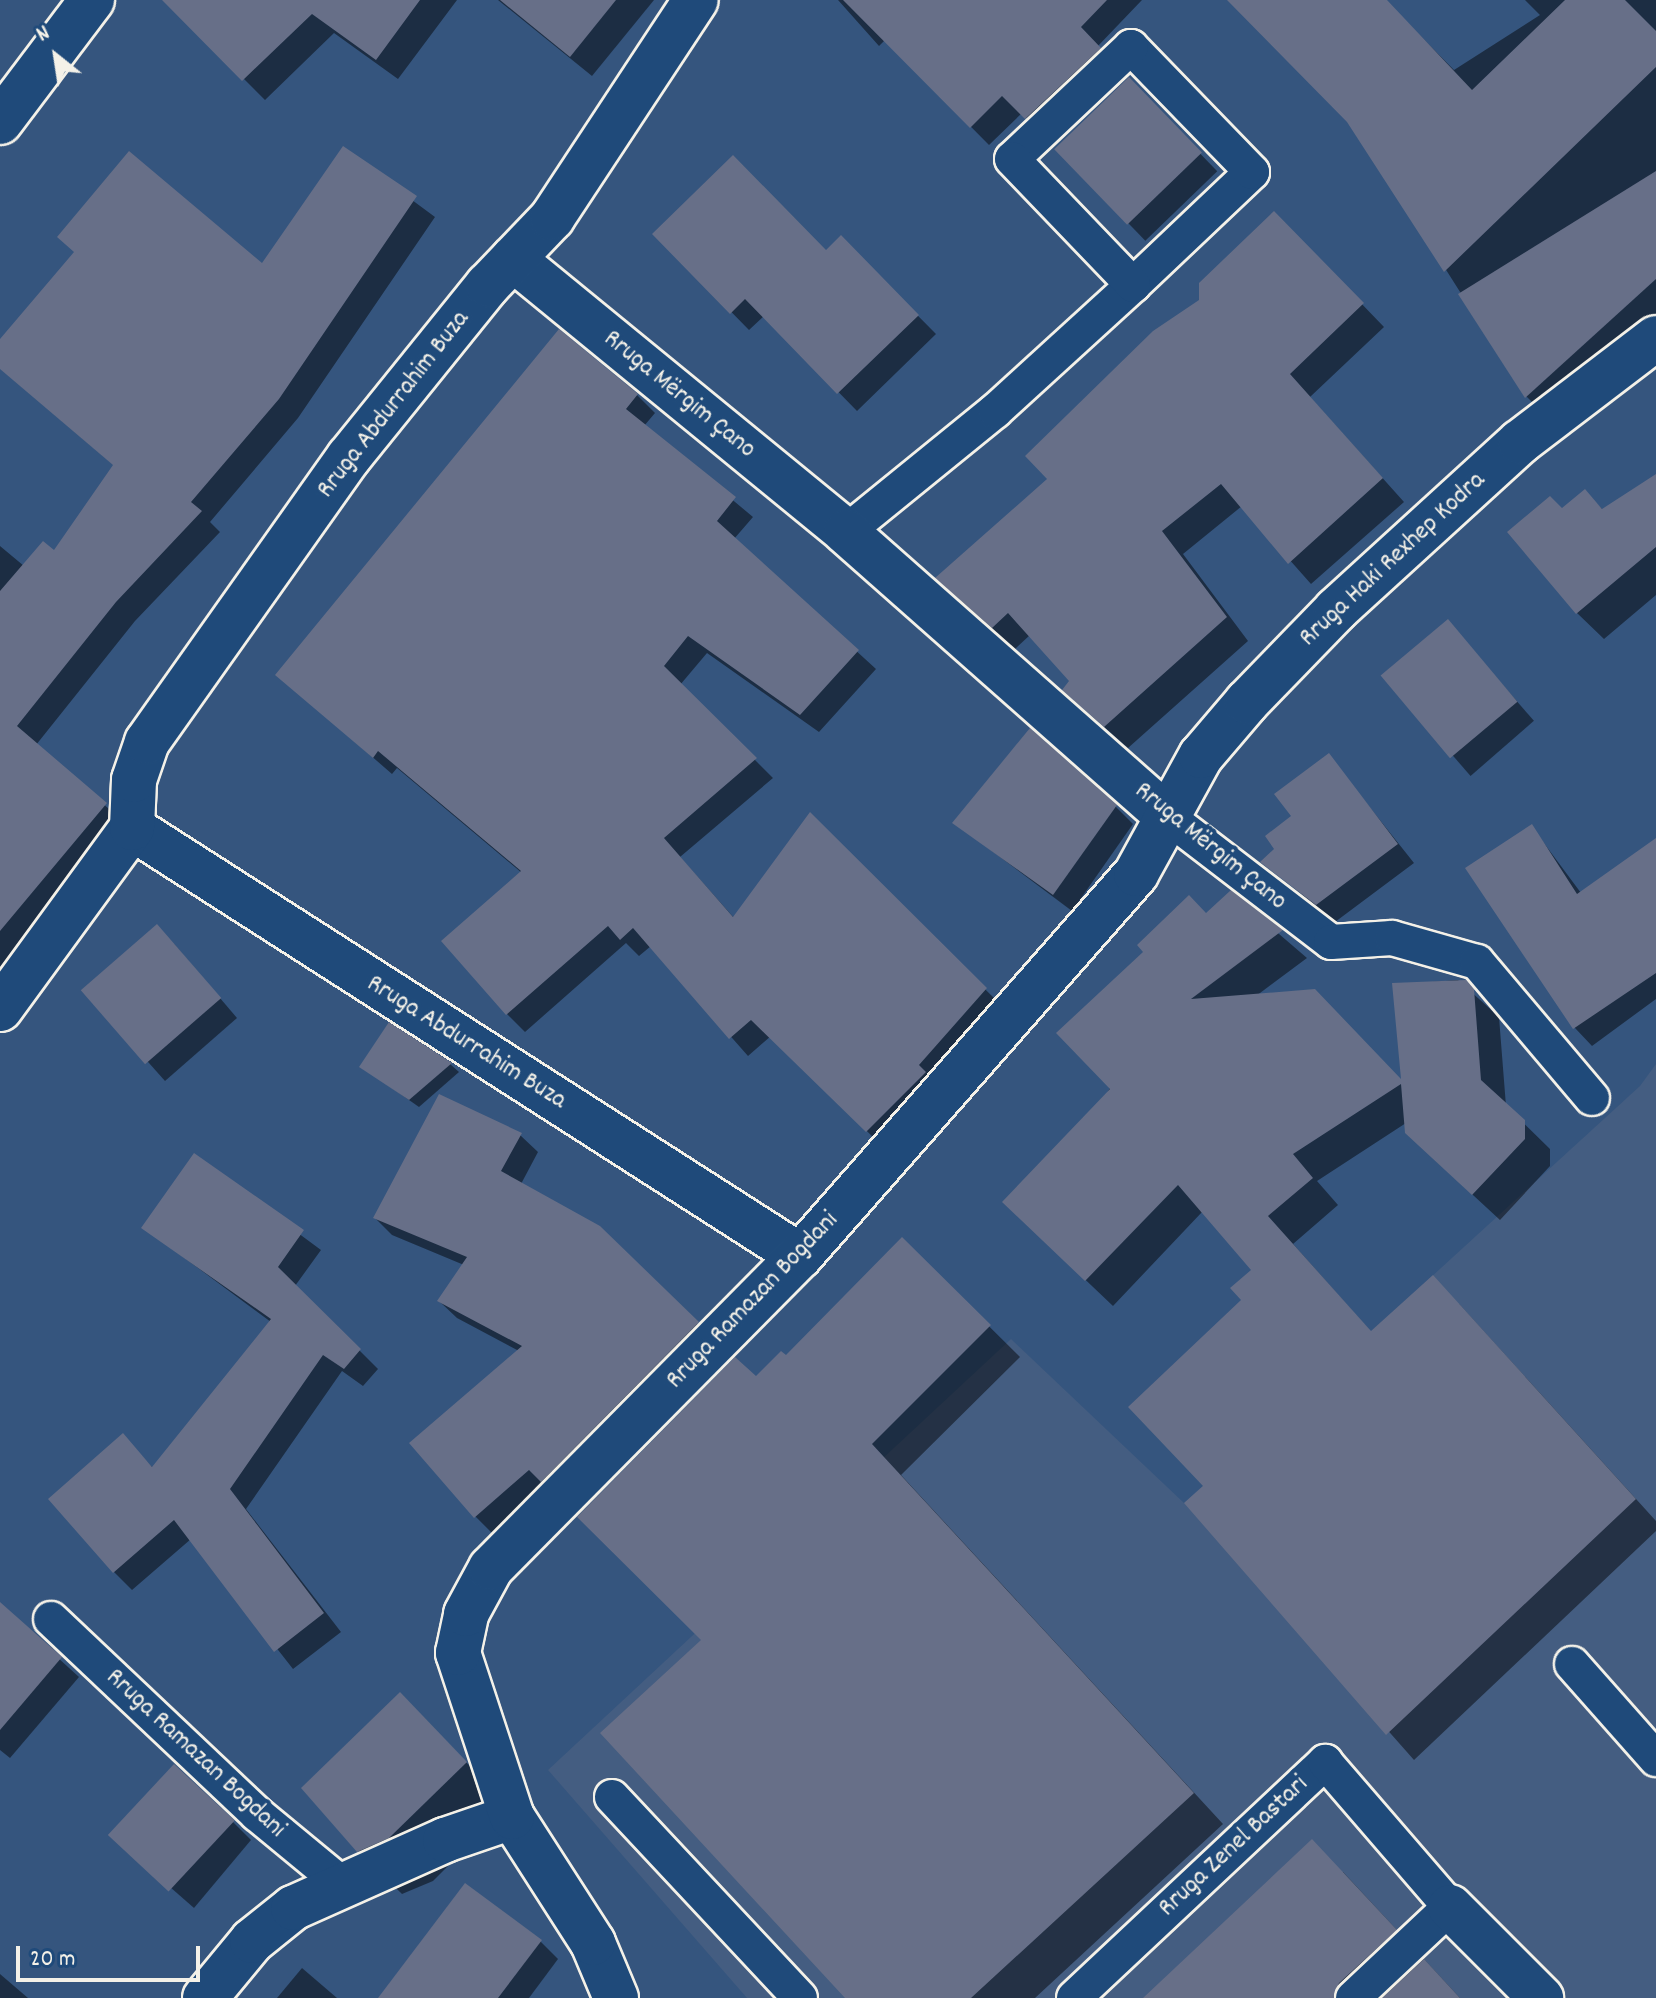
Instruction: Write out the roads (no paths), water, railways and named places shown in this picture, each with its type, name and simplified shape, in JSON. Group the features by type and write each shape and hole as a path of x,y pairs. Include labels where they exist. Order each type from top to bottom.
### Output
{"street":[{"path":"0,122 92,0"},
{"name":"Rruga Abdurrahim Buza","path":"696,0 552,218 513,259 349,457 147,742 134,780 132,828 800,1256"},
{"name":"Rruga Mërgim Çano","path":"513,259 846,532 1168,817"},
{"name":"Rruga Haki Rexhep Kodra","path":"1168,817 1201,756 1336,610 1520,442 1656,338"},
{"name":"Rruga Ramazan Bogdani","path":"616,1998 593,1943 512,1817 458,1653 466,1614 491,1568 800,1256 1136,874 1168,817"},
{"path":"0,1009 132,828"},
{"path":"205,1998 252,1941 293,1908 512,1817"},
{"name":"Rruga Zenel Bastari","path":"1450,1907 1541,1998"}],"lane":[{"path":"846,532 995,411 1133,285 1252,172 1131,47 1012,159 1133,285"},
{"name":"Rruga Mërgim Çano","path":"1168,817 1331,942 1392,938 1477,962 1592,1098"},
{"name":"Rruga Ramazan Bogdani","path":"51,1619 257,1814 343,1885"},
{"path":"1572,1664 1656,1759"},
{"name":"Rruga Zenel Bastari","path":"1074,1998 1325,1762 1450,1907"},
{"path":"612,1797 800,1998"},
{"path":"1353,1998 1450,1907"}]}
